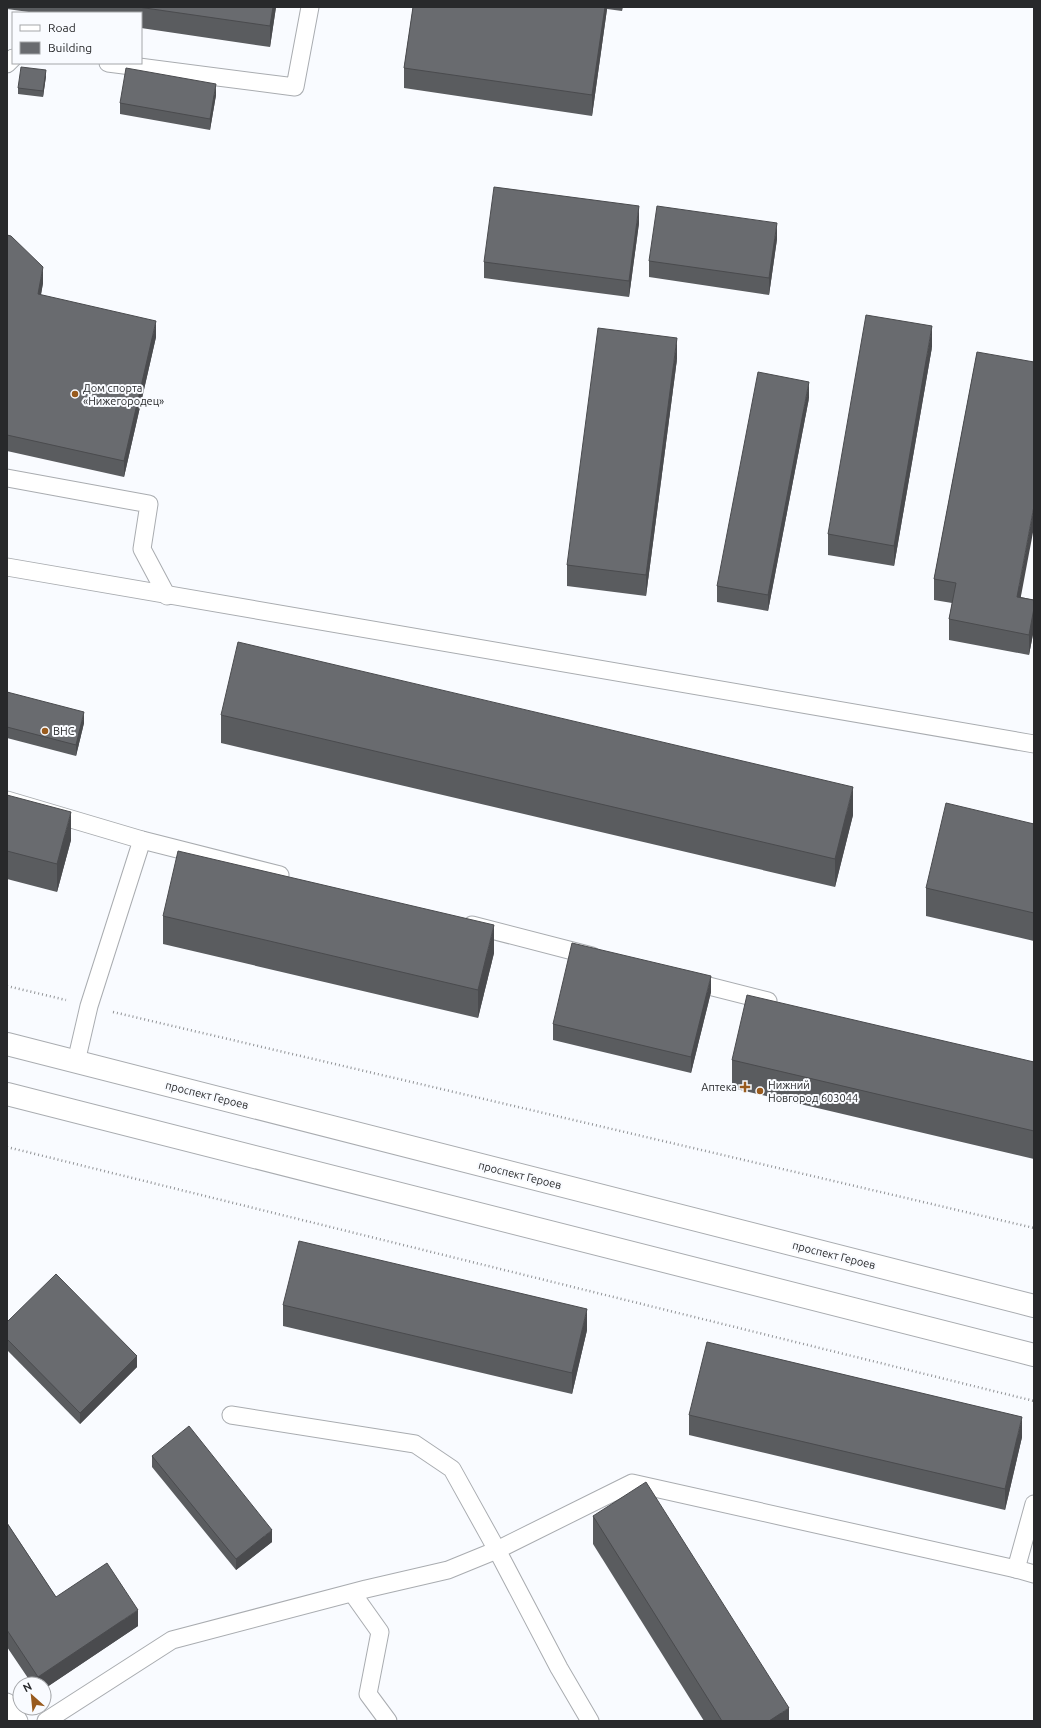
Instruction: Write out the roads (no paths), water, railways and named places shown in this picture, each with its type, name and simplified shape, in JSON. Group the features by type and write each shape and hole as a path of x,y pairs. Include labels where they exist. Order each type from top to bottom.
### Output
{"main road":[{"name":"проспект Героев","path":"7,1044 1034,1306"},
{"path":"7,1094 1034,1355"}],"lane":[{"path":"116,64 295,87 310,7"},
{"path":"7,478 149,504 142,549 167,596"},
{"path":"7,567 167,596 1034,744"},
{"path":"7,800 142,840 296,879"},
{"path":"76,1062 89,1006 142,840"},
{"path":"457,921 611,960"},
{"path":"673,976 780,1004"},
{"path":"231,1414 415,1444 452,1469 498,1550 559,1668 590,1721"},
{"path":"46,1721 172,1640 448,1570 498,1550 632,1484 1034,1574"},
{"path":"1016,1569 1034,1504"},
{"path":"353,1594 380,1632 368,1694 388,1721"},
{"path":"7,1702 19,1721"}],"place":[{"name":"Дом спорта «Нижегородец»","path":"75,394"},
{"name":"ВНС","path":"45,731"},
{"name":"Аптека","path":"745,1087"},
{"name":"Нижний Новгород 603044","path":"760,1091"}]}
